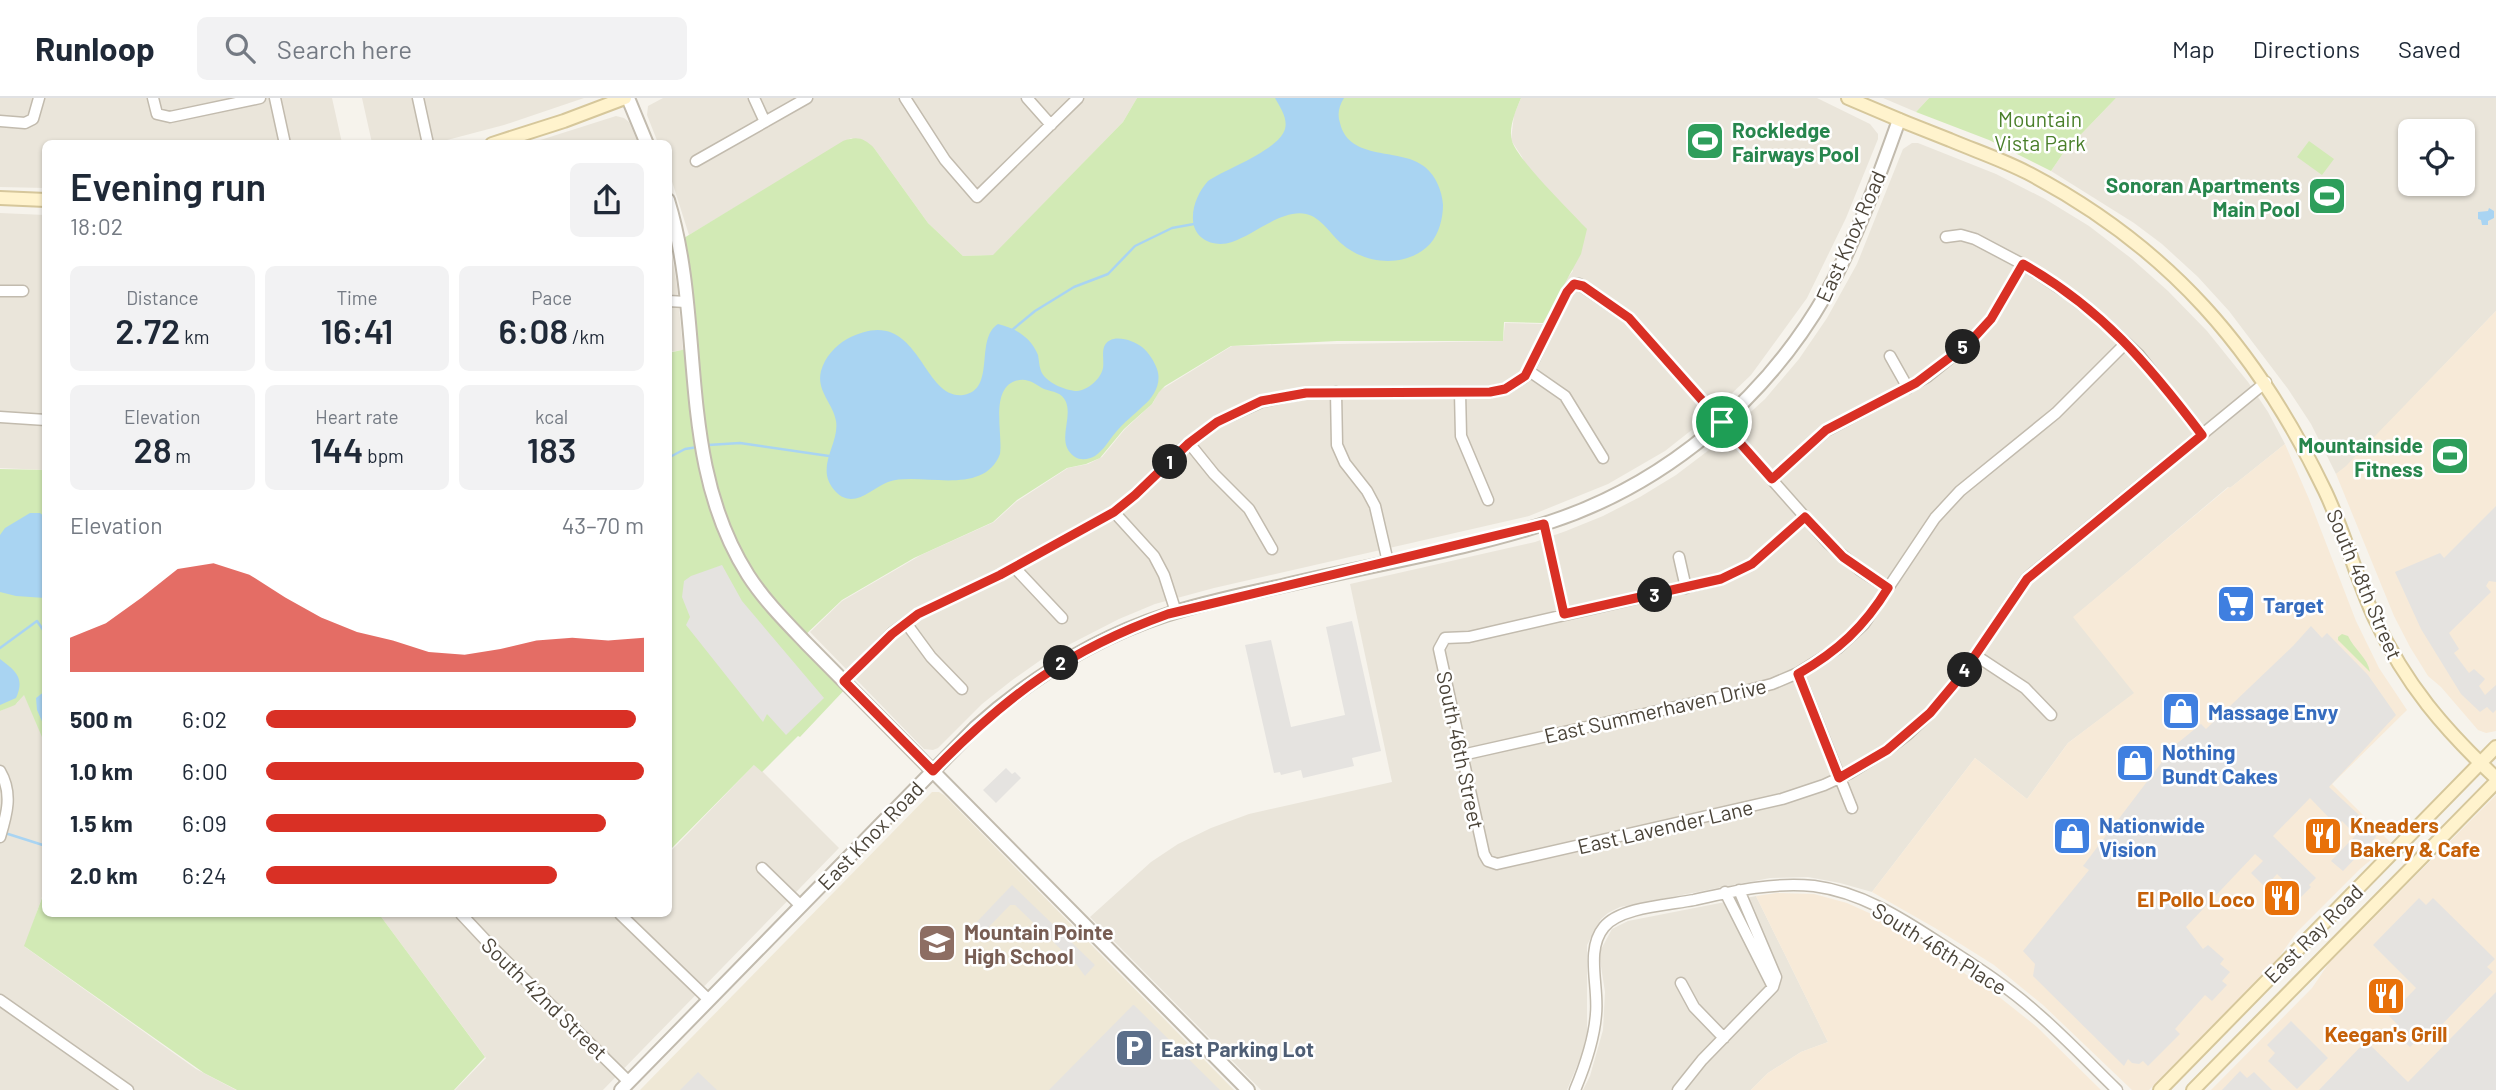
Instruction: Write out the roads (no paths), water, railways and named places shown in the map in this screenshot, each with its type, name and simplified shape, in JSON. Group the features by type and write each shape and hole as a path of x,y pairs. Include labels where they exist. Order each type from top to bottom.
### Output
{"main road":[{"path":"505,140 627,98"},
{"name":"South 48th Street","path":"1848,98 2029,173 2116,228 2168,270 2203,304 2266,382 2294,430 2326,494 2376,620 2402,670 2428,708 2496,780"},
{"path":"0,198 42,200"},
{"name":"East Ray Road","path":"2160,1090 2496,747"},
{"name":"East Ray Road","path":"2193,1090 2496,780"}],"street":[{"path":"0,121 25,123 33,119 39,98"},
{"path":"153,98 158,114 170,117 260,98"},
{"path":"275,98 284,140"},
{"path":"418,98 427,140"},
{"path":"627,98 645,140"},
{"path":"754,98 765,122"},
{"path":"696,162 807,98"},
{"path":"905,98 945,160 977,197 1078,98"},
{"path":"1027,98 1051,125"},
{"name":"East Knox Road","path":"625,1086 992,712 1076,654 1117,634 1175,612 1544,524 1602,501 1671,462 1722,422 1768,375 1811,318 1827,292 1859,222 1899,120"},
{"path":"672,217 682,258 702,454 723,525 748,574 766,601 1248,1090"},
{"path":"1946,237 1961,234 1976,239 2023,264 2067,293 2126,343 2153,372 2202,435"},
{"path":"1772,479 1826,430 1927,377 1980,331 2023,264"},
{"path":"844,681 906,623 928,608 1014,568 1114,512 1189,443 1226,417 1261,401 1306,393 1500,391 1519,382 1529,371 1567,292 1574,284 1583,286 1629,318 1843,557 1888,588"},
{"path":"0,290 23,291"},
{"path":"672,301 686,302"},
{"name":"East Summerhaven Drive","path":"1462,755 1733,694 1798,674 1838,648 1864,624 1935,517 1960,491 2056,413 2126,343"},
{"path":"1890,356 1908,388"},
{"path":"1529,371 1564,396 1603,458"},
{"name":"East Lavender Lane","path":"1488,861 1497,864 1782,799 1839,778 1877,757 1908,734 1945,696 2027,579 2266,382"},
{"path":"1336,392 1336,436 1340,454 1375,506 1388,562"},
{"path":"1460,392 1461,436 1488,500"},
{"path":"0,417 42,419"},
{"path":"1189,443 1214,474 1249,509 1272,549"},
{"path":"1114,512 1154,556 1164,575 1175,612"},
{"path":"1544,524 1564,614 1721,579 1743,570 1805,517"},
{"path":"1679,557 1686,588"},
{"path":"1014,568 1062,618"},
{"name":"South 46th Street","path":"1488,861 1484,854 1439,649 1445,638 1469,636 1564,614"},
{"path":"906,623 931,657 962,689"},
{"path":"1975,654 2025,688 2051,715"},
{"path":"1798,674 1852,808"},
{"path":"0,771 5,780 8,804 0,837"},
{"path":"762,868 801,906"},
{"name":"South 46th Place","path":"1575,1090 1588,1057 1597,1014 1594,945 1608,923 1629,913 1725,892 1781,885 1815,887 1859,898 1893,914 1985,973 2036,1011 2117,1090"},
{"path":"1678,1090 1688,1075 1773,987 1776,977 1770,958 1739,890"},
{"path":"1725,892 1773,987"},
{"name":"South 42nd Street","path":"464,917 625,1086"},
{"path":"623,917 709,1000"},
{"path":"1681,984 1693,1007 1724,1038"},
{"path":"0,1000 128,1090"}],"water":[{"path":"1275,98 1344,98 1339,110 1339,120 1345,135 1354,144 1403,157 1425,167 1438,184 1443,205 1440,226 1430,244 1410,257 1374,260 1342,244 1316,219 1297,213 1287,215 1241,239 1225,244 1212,243 1201,237 1194,227 1193,215 1197,199 1208,181 1263,152 1281,137 1286,125"},
{"path":"2489,208 2494,211 2494,218 2488,221 2488,225 2482,225 2478,212 2488,211"},
{"path":"998,324 1027,338 1038,355 1043,375 1056,385 1072,391 1085,389 1100,376 1103,349 1107,342 1122,339 1138,344 1149,354 1158,374 1154,394 1119,428 1101,451 1093,457 1083,459 1075,457 1066,445 1068,409 1062,396 1027,380 1015,381 1007,386 1000,403 1000,454 992,467 980,475 949,480 901,479 888,482 863,496 849,499 836,492 827,474 827,465 836,421 820,378 825,361 835,349 847,339 871,330 890,332 904,341 916,354 937,383 949,392 963,395 973,391 979,384 983,374 987,341"},
{"path":"30,513 42,515 42,598 0,592 0,535 5,528"},
{"path":"0,659 14,671 20,685 16,698 0,705"},
{"path":"42,693 42,721 37,710 36,698"}],"waterway":[{"path":"1012,330 1035,311 1074,287 1108,274 1135,246 1172,228 1194,224"},
{"path":"708,445 740,443 829,456"},
{"path":"672,456 685,449 698,447"},
{"path":"0,648 37,621 42,628"},
{"path":"5,833 42,845"}],"place":[{"name":"Rockledge Fairways Pool","path":"1705,141"},
{"name":"Sonoran Apartments Main Pool","path":"2327,196"},
{"name":"Mountainside Fitness","path":"2450,456"},
{"name":"Target","path":"2236,604"},
{"name":"Massage Envy","path":"2181,711"},
{"name":"Nothing Bundt Cakes","path":"2135,763"},
{"name":"Nationwide Vision","path":"2072,836"},
{"name":"Kneaders Bakery & Cafe","path":"2323,836"},
{"name":"El Pollo Loco","path":"2282,898"},
{"name":"Mountain Pointe High School","path":"937,943"},
{"name":"Keegan's Grill","path":"2386,996"},
{"name":"East Parking Lot","path":"1134,1048"}],"park label":[{"name":"Mountain Vista Park","path":"2040,130"}]}
